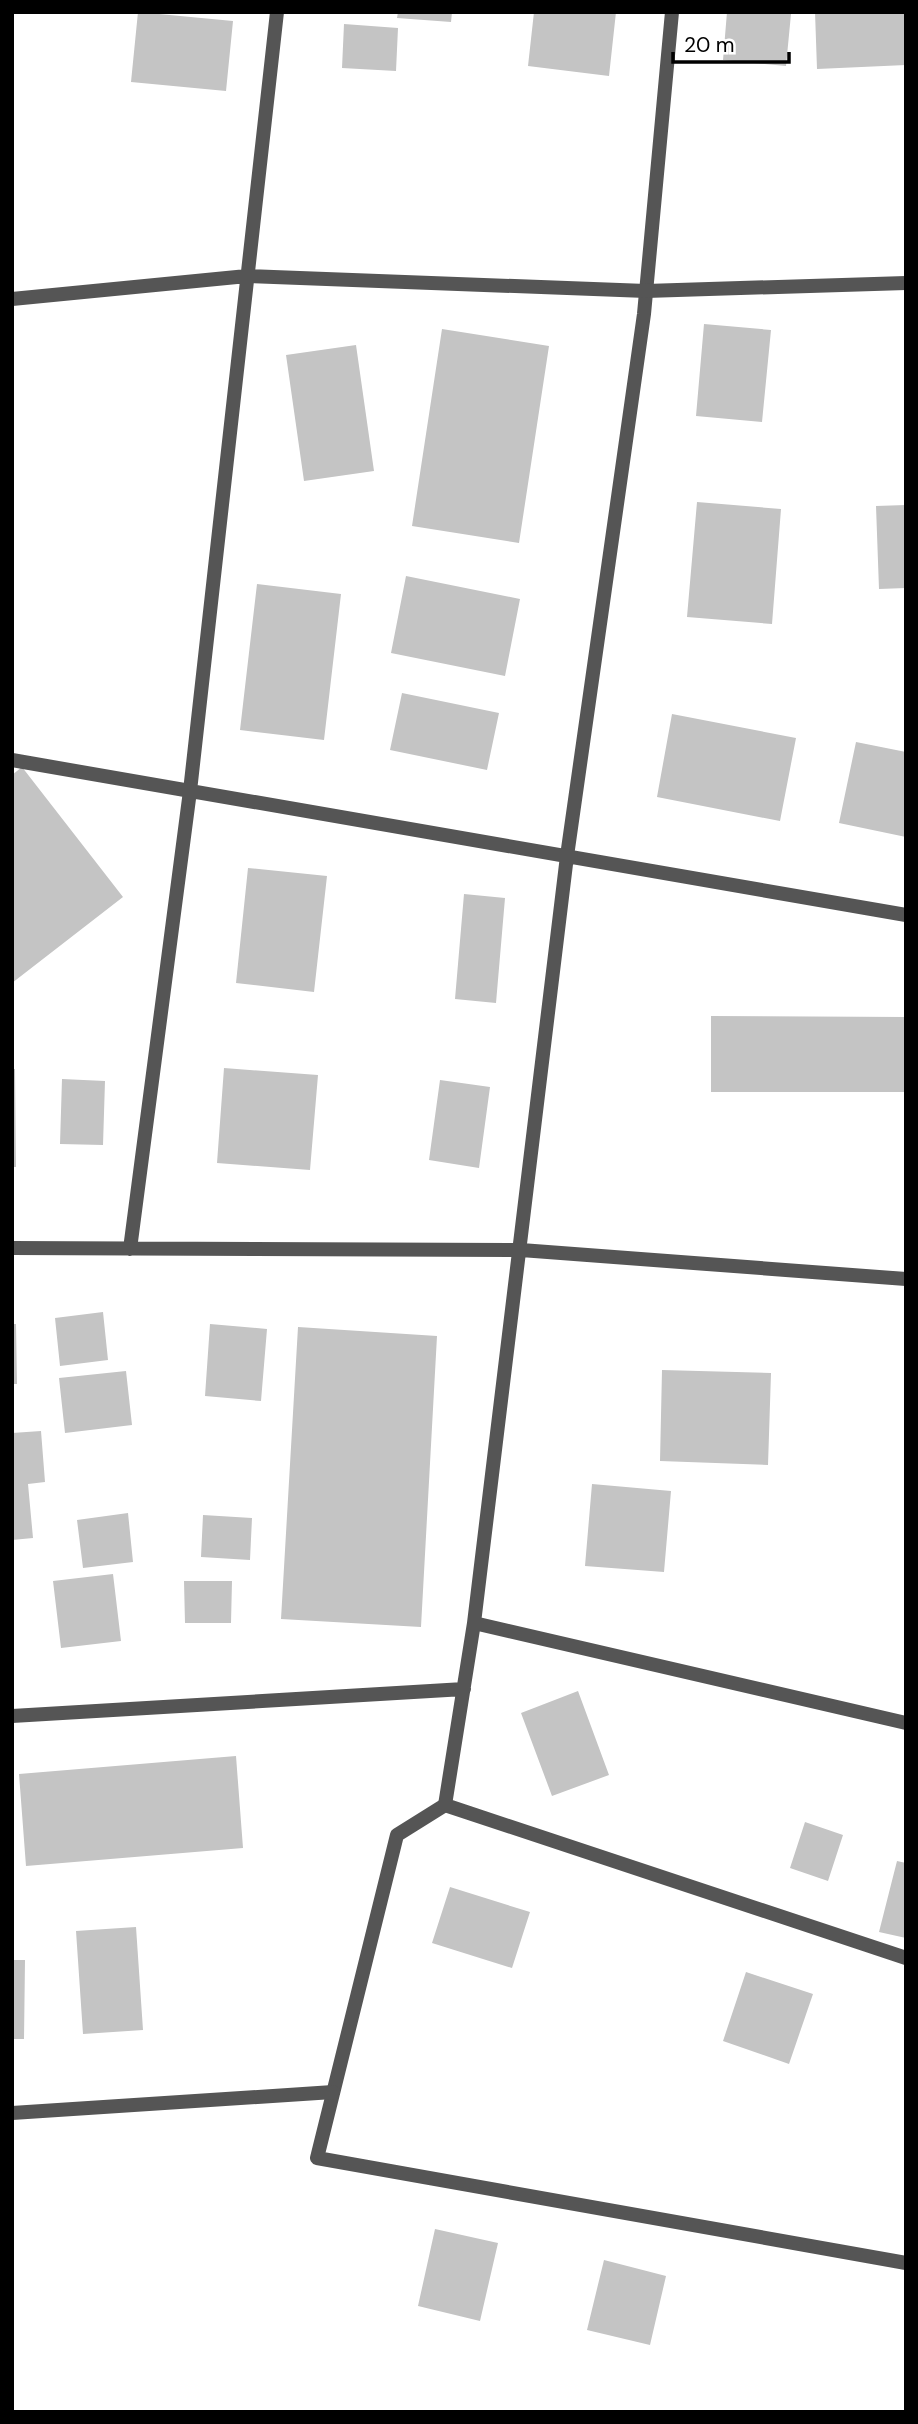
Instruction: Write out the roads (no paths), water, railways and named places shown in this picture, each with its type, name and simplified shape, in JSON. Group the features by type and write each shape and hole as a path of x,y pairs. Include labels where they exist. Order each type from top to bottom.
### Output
{"street":[{"path":"130,1249 190,791 276,12"},
{"path":"672,12 646,291 567,856 474,1623 445,1805 397,1835 317,2158 906,2263"},
{"path":"12,299 247,276 646,291 906,283"},
{"path":"12,760 906,915"},
{"path":"12,1248 521,1251 906,1279"},
{"path":"474,1623 906,1723"},
{"path":"12,1716 464,1689"},
{"path":"445,1805 906,1958"},
{"path":"12,2113 333,2092"}]}
